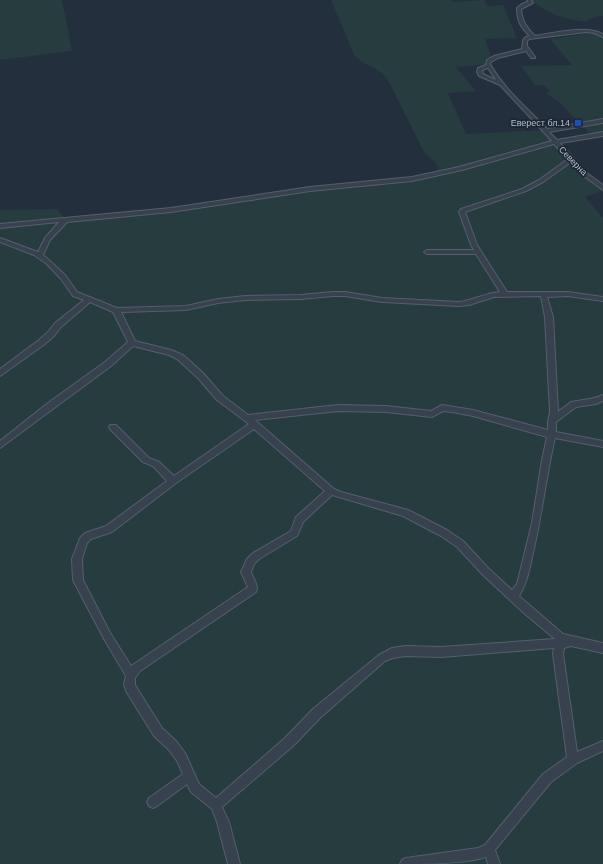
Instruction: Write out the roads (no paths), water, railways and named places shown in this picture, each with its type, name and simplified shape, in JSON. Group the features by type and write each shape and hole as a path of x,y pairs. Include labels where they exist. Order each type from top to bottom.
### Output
{"street":[{"path":"529,0 531,3 520,8 519,18 522,26 534,37"},
{"path":"533,57 525,47 525,40 534,37 586,32 597,32 603,36"},
{"path":"502,84 481,75 479,72 480,69 489,66 489,61 492,59 520,52 524,50 525,47"},
{"name":"Северна","path":"489,66 502,84 556,142 594,182 603,188"},
{"path":"546,131 603,121"},
{"path":"0,226 193,207 310,189 412,179 473,166 556,142 603,134"},
{"path":"505,294 478,252 462,212 463,210 524,190 541,181 572,159"},
{"path":"594,182 603,180"},
{"path":"39,254 47,239 66,219"},
{"path":"0,240 39,254 54,267 75,294 116,310 140,308 186,308 218,301 238,299 301,297 333,294 345,294 382,300 459,304 469,303 494,294 568,294 603,299"},
{"path":"427,252 478,252"},
{"path":"514,596 519,590 524,574 540,501 546,460 552,434 554,412 549,317 544,297 546,294"},
{"path":"0,373 42,342 58,325 89,299"},
{"path":"116,310 132,343 171,353 180,357 200,374 220,398 250,421 331,491 339,495 405,513 444,533 460,544 486,572 514,596 560,640"},
{"path":"0,445 51,405 108,364 132,343"},
{"path":"552,421 574,404 596,401 603,398"},
{"path":"250,421 338,408 432,414 442,408 495,418 552,434 603,444"},
{"path":"130,674 106,634 78,580 77,559 83,541 88,536 109,529 173,481 250,428 250,421"},
{"path":"113,427 146,460 156,464 173,481"},
{"path":"234,864 223,822 216,805 195,788 182,757 158,732 130,687 130,674 136,668 253,589 246,572 250,562 256,556 294,533 299,520 331,491"},
{"path":"560,640 559,662 573,759"},
{"path":"216,805 289,742 317,713 357,678 382,658 392,653 406,651 441,652 551,643 560,640 603,648"},
{"path":"406,864 479,854 489,849 547,778 573,759 603,746"},
{"path":"153,802 189,776"},
{"path":"489,849 494,864"}],"place":[{"name":"Еверест бл.14","path":"578,123"}]}
